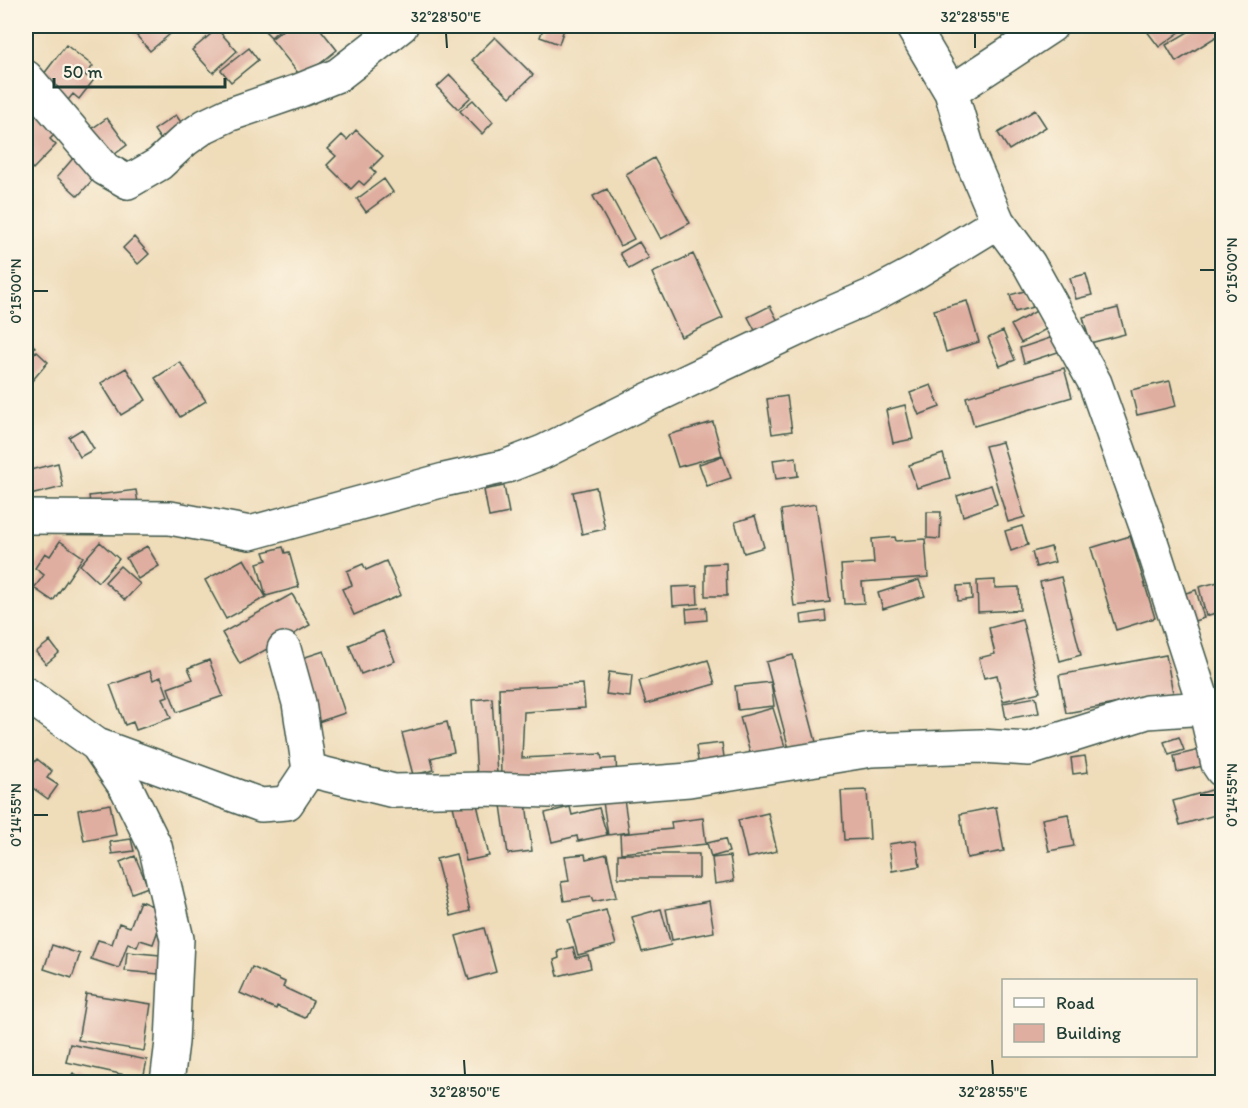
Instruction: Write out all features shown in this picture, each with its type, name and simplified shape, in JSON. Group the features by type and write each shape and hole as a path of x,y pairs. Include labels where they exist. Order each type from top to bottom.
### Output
{"street":[{"path":"26,77 105,169 128,182 159,164 185,140 205,126 228,115 338,75 401,26"},
{"path":"912,26 951,92 971,159 998,222 1029,264 1095,383 1147,529 1205,708 1218,764 1222,770"},
{"path":"951,92 1051,26"},
{"path":"26,517 170,518 250,532 444,480 507,466 543,452 637,405 873,295 916,272 998,222"},
{"path":"26,694 97,745 261,805 287,803 309,770 299,703 284,649"},
{"path":"309,770 394,790 549,791 689,780 871,750 981,746 1029,748 1148,712 1205,708"},
{"path":"97,745 127,789 155,846 177,939 172,1042 167,1083"}],"building":[{"path":"134,26 173,26 176,29 150,51 131,29"},
{"path":"260,26 284,26 271,37"},
{"path":"288,26 318,26 337,50 302,78 271,39"},
{"path":"544,26 565,26 559,44 540,37"},
{"path":"1143,26 1188,26 1159,47"},
{"path":"1198,26 1222,26 1222,33 1176,62 1166,45"},
{"path":"217,29 237,51 213,73 192,50"},
{"path":"495,37 533,75 510,97 472,60"},
{"path":"66,45 93,66 85,75 93,81 79,99 73,94 64,105 37,83"},
{"path":"249,48 258,60 231,82 221,70"},
{"path":"450,75 471,97 458,109 437,87"},
{"path":"473,100 493,122 482,134 460,111"},
{"path":"26,103 59,130 50,139 56,145 33,169 26,162"},
{"path":"1035,110 1046,127 1009,150 998,133"},
{"path":"176,115 187,131 165,146 154,130"},
{"path":"107,118 127,145 107,160 86,133"},
{"path":"356,130 383,156 371,168 376,173 364,185 359,181 351,189 327,165 336,156 328,149 342,135 347,140"},
{"path":"75,156 97,175 78,196 57,177"},
{"path":"654,158 690,223 661,239 626,174"},
{"path":"384,179 393,192 366,212 357,199"},
{"path":"607,189 634,239 620,246 593,196"},
{"path":"26,231 33,237 26,246"},
{"path":"134,237 149,254 138,264 123,248"},
{"path":"639,242 649,258 629,269 620,253"},
{"path":"693,254 723,318 681,337 652,273"},
{"path":"1086,274 1092,295 1076,299 1070,278"},
{"path":"1028,290 1033,307 1015,312 1010,295"},
{"path":"967,301 979,342 946,352 934,310"},
{"path":"770,306 780,325 758,336 748,317"},
{"path":"1118,308 1125,334 1090,343 1083,317"},
{"path":"1038,310 1048,328 1021,343 1011,325"},
{"path":"1003,331 1015,360 1000,366 988,338"},
{"path":"1056,336 1061,351 1024,363 1020,348"},
{"path":"26,340 35,347 26,359"},
{"path":"36,351 48,362 26,388 26,363"},
{"path":"180,362 206,401 180,417 155,378"},
{"path":"126,368 146,400 121,415 101,383"},
{"path":"1064,368 1072,397 974,426 966,397"},
{"path":"1170,381 1176,406 1137,415 1131,390"},
{"path":"931,385 940,407 919,415 910,393"},
{"path":"787,396 792,431 772,434 767,399"},
{"path":"905,405 913,439 893,443 886,410"},
{"path":"713,422 722,455 678,467 668,435"},
{"path":"82,429 94,449 80,457 69,437"},
{"path":"1002,442 1025,517 1008,522 985,446"},
{"path":"943,454 950,478 917,488 909,465"},
{"path":"723,456 731,478 707,486 699,464"},
{"path":"796,457 798,476 776,479 773,460"},
{"path":"58,463 63,487 26,496 26,471"},
{"path":"991,485 997,504 963,516 957,496"},
{"path":"504,486 509,513 489,517 484,490"},
{"path":"596,487 605,529 582,534 573,492"},
{"path":"136,490 139,510 92,516 89,496"},
{"path":"816,504 830,602 794,606 781,510"},
{"path":"927,512 941,512 940,539 927,538"},
{"path":"755,516 764,547 744,553 735,522"},
{"path":"1022,526 1028,545 1011,551 1005,531"},
{"path":"1130,536 1155,618 1116,630 1091,548"},
{"path":"895,537 896,541 925,539 928,577 862,582 864,603 844,604 841,565 874,563 872,539"},
{"path":"60,541 83,557 53,601 34,588 44,575 35,568 45,553 50,556"},
{"path":"100,542 119,559 98,582 80,565"},
{"path":"147,546 159,566 138,579 126,558"},
{"path":"283,547 285,553 289,552 299,587 266,596 257,563 267,560 264,552"},
{"path":"1051,547 1055,562 1036,567 1032,552"},
{"path":"244,559 266,597 226,619 205,580"},
{"path":"386,561 401,595 354,615 342,589 352,585 347,571 363,564 366,570"},
{"path":"726,563 727,596 705,596 705,564"},
{"path":"120,566 140,584 125,600 105,582"},
{"path":"1061,577 1081,655 1060,661 1040,582"},
{"path":"919,580 925,596 883,609 878,593"},
{"path":"995,580 995,588 1019,587 1020,610 978,612 977,581"},
{"path":"1222,581 1222,611 1206,616 1199,587"},
{"path":"971,585 972,599 958,601 957,586"},
{"path":"697,586 698,604 673,606 672,587"},
{"path":"1196,590 1204,618 1188,623 1179,595"},
{"path":"292,594 310,625 240,664 222,633"},
{"path":"706,607 707,620 687,622 686,609"},
{"path":"825,611 826,621 802,624 801,615"},
{"path":"1022,619 1040,692 1003,701 997,675 984,678 979,658 995,654 989,628"},
{"path":"383,631 395,661 361,674 349,645"},
{"path":"50,641 59,653 46,664 36,652"},
{"path":"324,651 345,713 315,723 293,661"},
{"path":"793,655 816,742 789,749 766,662"},
{"path":"1166,655 1173,693 1066,713 1059,675"},
{"path":"209,660 223,696 177,712 168,688 193,679 188,668"},
{"path":"708,660 715,684 646,704 639,681"},
{"path":"150,671 153,680 161,677 168,696 163,698 171,718 136,730 133,722 125,725 110,685"},
{"path":"609,672 632,675 630,697 606,694"},
{"path":"771,682 774,706 738,710 735,686"},
{"path":"583,684 585,708 524,712 522,758 601,754 602,759 616,758 617,780 501,777 499,688"},
{"path":"1036,697 1039,713 1006,719 1003,703"},
{"path":"492,698 497,774 477,776 472,700"},
{"path":"773,708 786,750 752,760 740,717"},
{"path":"447,722 454,752 431,758 434,770 413,775 402,733"},
{"path":"1179,737 1184,750 1169,755 1164,742"},
{"path":"722,743 725,764 699,768 696,746"},
{"path":"1204,749 1207,765 1177,772 1174,756"},
{"path":"1085,756 1088,772 1073,774 1071,758"},
{"path":"26,758 33,764 37,759 52,771 47,778 58,785 48,799 26,783"},
{"path":"1222,787 1222,813 1180,825 1173,801"},
{"path":"867,790 870,839 844,840 841,791"},
{"path":"525,795 532,851 508,854 500,798"},
{"path":"624,799 629,832 608,835 603,802"},
{"path":"476,800 489,856 466,861 453,806"},
{"path":"110,804 116,835 84,841 78,810"},
{"path":"570,807 572,815 599,808 607,835 578,841 577,836 552,842 545,813"},
{"path":"996,807 1004,851 967,858 960,814"},
{"path":"768,813 777,851 747,858 738,820"},
{"path":"1068,814 1074,846 1049,851 1042,819"},
{"path":"703,818 706,844 621,853 620,834 672,829 671,822"},
{"path":"131,839 134,851 112,854 110,842"},
{"path":"725,839 729,852 711,857 707,843"},
{"path":"916,840 920,866 892,871 889,844"},
{"path":"456,854 470,911 451,916 436,859"},
{"path":"585,854 586,859 607,854 616,897 593,902 591,897 564,901 561,882 569,881 565,856"},
{"path":"618,854 699,854 699,878 618,878"},
{"path":"135,856 148,887 132,893 120,862"},
{"path":"730,856 734,881 715,884 712,858"},
{"path":"140,901 165,911 153,944 140,940 137,947 128,943 119,968 91,959 98,940 112,944 119,923 130,927"},
{"path":"709,901 714,932 672,940 666,909"},
{"path":"661,909 671,945 642,952 632,917"},
{"path":"606,910 616,945 578,955 568,920"},
{"path":"484,928 496,972 469,980 456,936"},
{"path":"52,945 80,954 72,978 44,969"},
{"path":"573,947 576,958 588,955 591,968 558,976 554,960 559,958 558,951"},
{"path":"127,952 160,955 159,974 125,971"},
{"path":"252,967 285,982 283,987 313,1001 305,1018 277,1006 276,1009 240,993"},
{"path":"86,994 151,1004 144,1051 78,1040"},
{"path":"70,1044 147,1060 143,1079 66,1062"},
{"path":"73,1073 87,1082 67,1082"}]}
